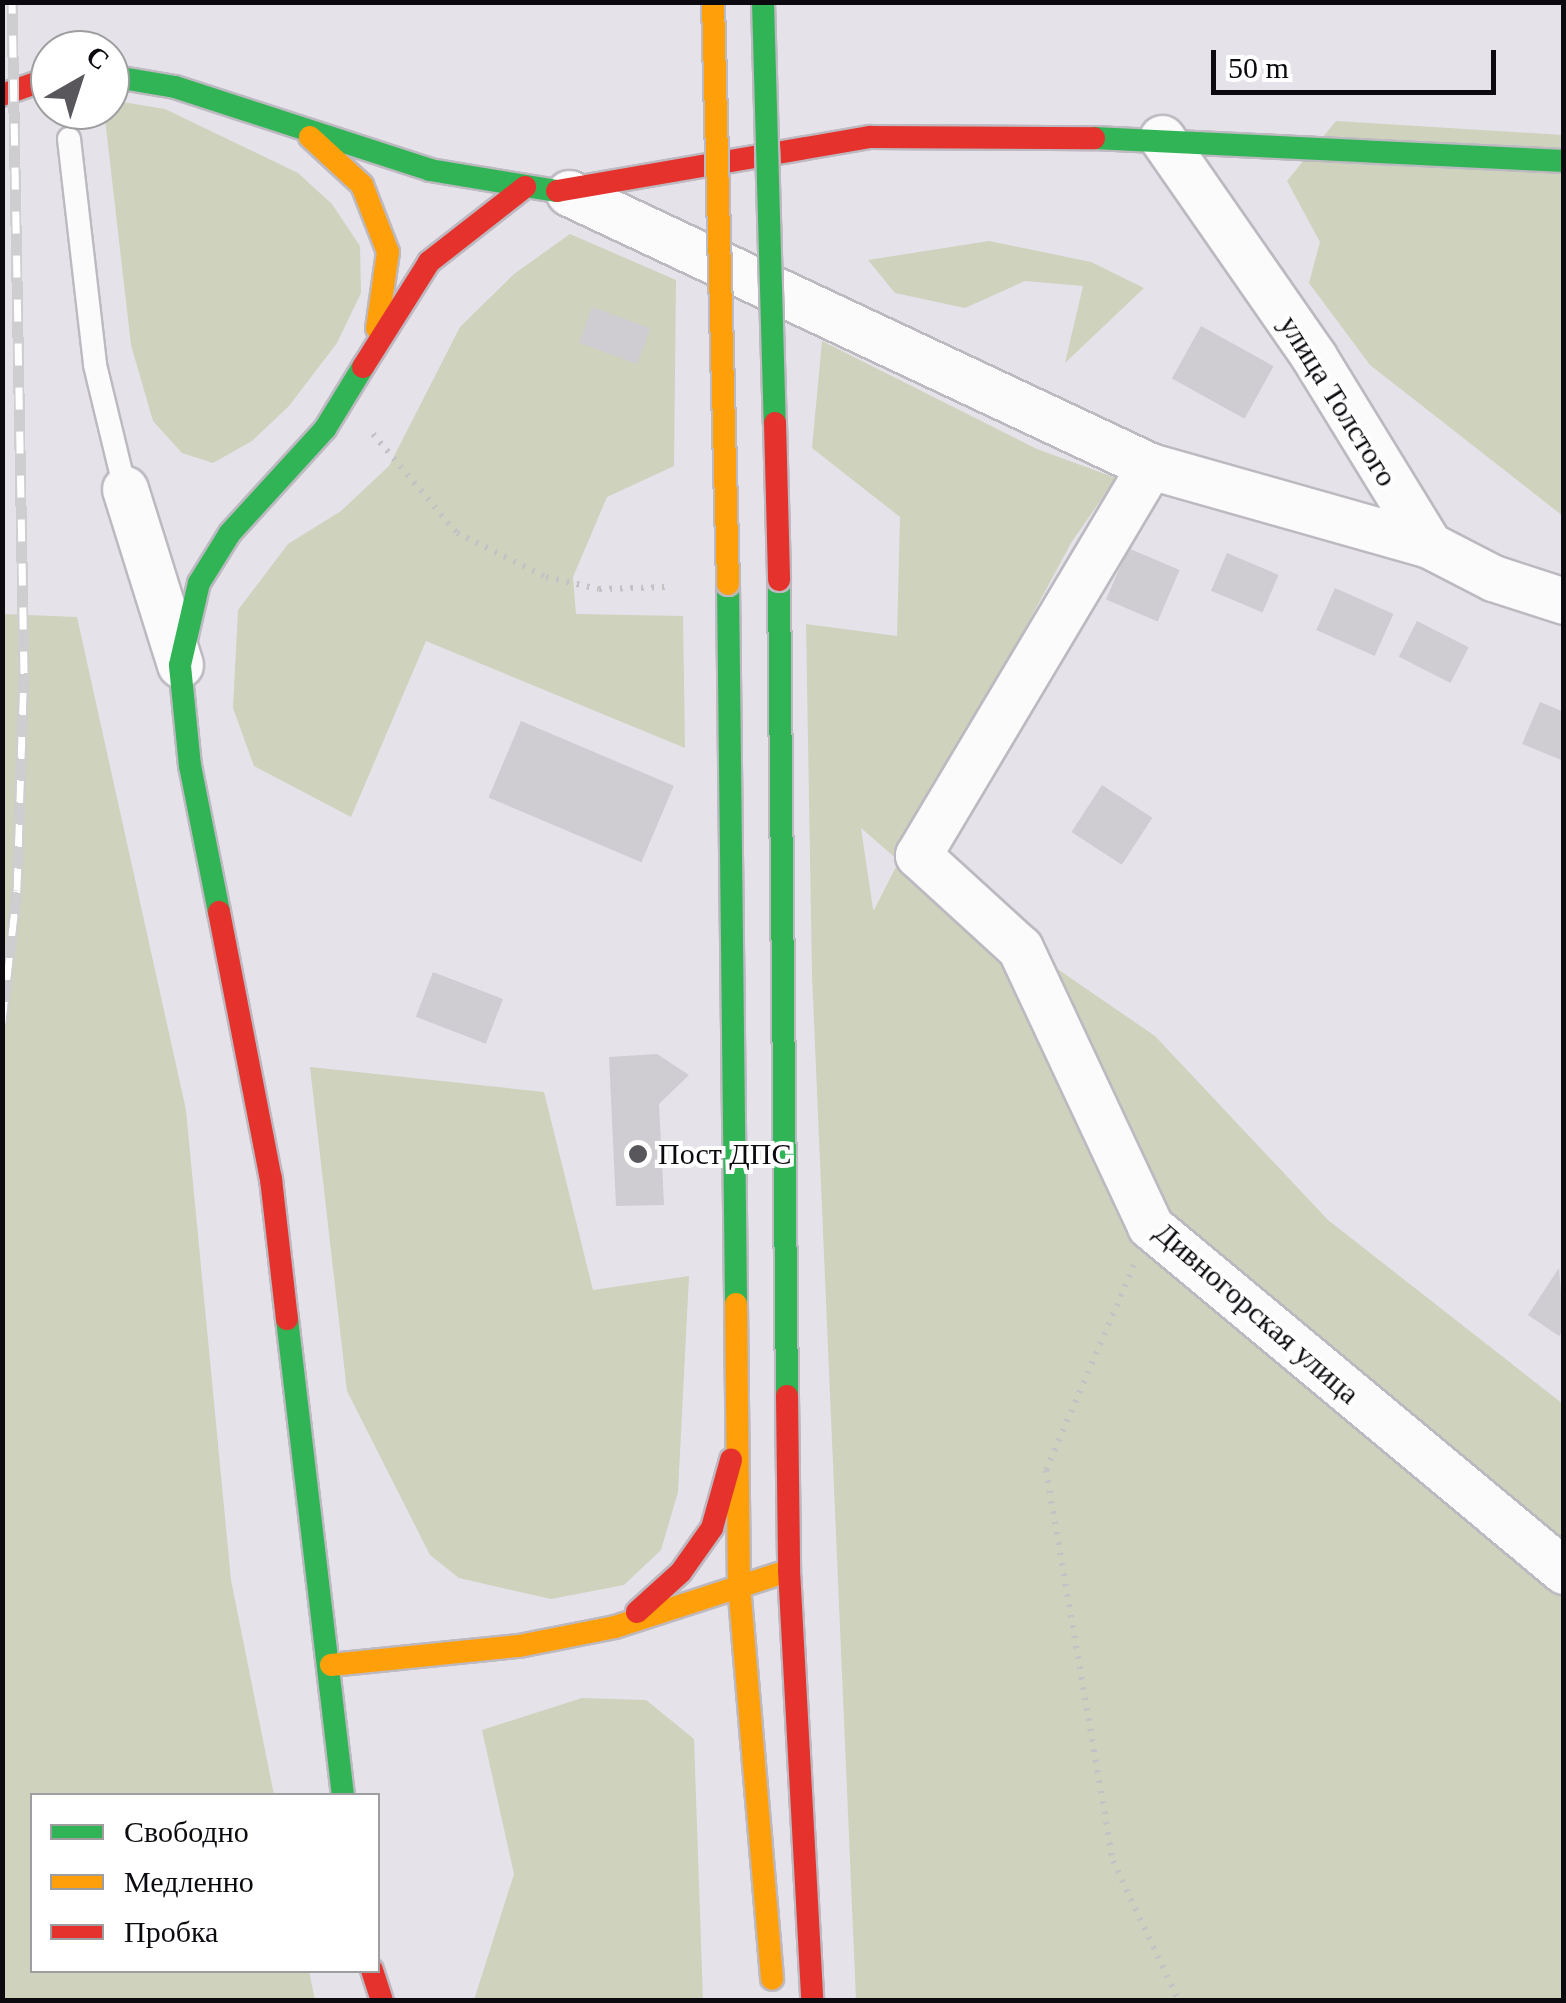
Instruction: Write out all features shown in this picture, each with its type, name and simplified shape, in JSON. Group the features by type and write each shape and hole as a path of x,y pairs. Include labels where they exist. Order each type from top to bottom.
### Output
{"main road":[{"path":"713,2 728,584 739,1585 773,2000"},
{"path":"764,2 779,580 789,1570 812,2000"},
{"path":"130,81 242,106 310,136 525,187 569,193 870,138 1162,138 1564,161"},
{"path":"2,95 30,85"},
{"path":"310,136 362,185 388,252 375,346"},
{"path":"343,1793 331,1665 270,1180 190,766 180,665 200,583 220,550 325,429 429,262 525,187"},
{"path":"615,1628 672,1582 712,1528 739,1423"},
{"path":"331,1665 519,1646 615,1628 789,1570"},
{"path":"373,1973 382,2000"}],"street":[{"name":"улица Толстого","path":"1162,138 1314,357 1429,545"},
{"path":"569,193 1150,466 1429,545 1494,578 1564,601"},
{"name":"Дивногорская улица","path":"1150,466 918,855 1020,948 1150,1226 1564,1571"},
{"path":"125,490 180,665"}],"lane":[{"path":"68,138 95,365 125,490"}],"path":[{"path":"345,395 457,533 546,578 599,588 669,588"},
{"path":"1150,1226 1046,1470 1113,1861 1178,2000"}],"green space":[{"path":"130,103 165,109 298,173 332,204 360,246 361,293 337,343 289,406 252,441 213,463 182,453 153,421 131,345 106,130 130,130"},
{"path":"1336,121 1563,135 1563,516 1370,365 1309,283 1320,242 1287,181"},
{"path":"570,234 676,280 674,466 607,497 573,577 576,614 683,616 685,748 426,641 351,817 254,766 233,708 238,610 288,544 341,511 389,466 460,327 514,274"},
{"path":"989,241 1091,262 1144,288 1065,363 1083,286 1025,281 965,308 895,293 868,260"},
{"path":"822,341 1037,449 1116,478 1071,543 900,861 1155,1036 1328,1220 1563,1404 1563,2000 856,2000 812,975 806,624 897,636 900,517 812,448","holes":["861,828 899,861 874,910"]},
{"path":"3,614 77,617 186,1110 231,1580 274,1793 30,1793 30,1973 309,1973 315,2000 3,2000"},
{"path":"310,1067 544,1092 593,1290 689,1276 678,1492 661,1550 624,1585 551,1599 459,1578 430,1555 347,1391"},
{"path":"582,1698 646,1700 694,1739 703,2000 474,2000 514,1874 482,1730"}],"building":[{"path":"592,307 650,328 637,364 579,343"},
{"path":"1201,326 1274,366 1245,419 1172,378"},
{"path":"1128,548 1180,570 1158,621 1106,600"},
{"path":"1227,553 1279,575 1263,613 1211,591"},
{"path":"1335,588 1393,614 1375,656 1316,630"},
{"path":"1417,621 1469,647 1451,683 1399,657"},
{"path":"1540,702 1564,712 1564,761 1522,744"},
{"path":"521,721 674,786 641,862 489,797"},
{"path":"1102,785 1152,818 1122,865 1072,832"},
{"path":"433,972 503,999 486,1044 416,1017"},
{"name":"Пост ДПС","path":"657,1054 689,1075 659,1104 664,1205 616,1206 609,1057"},
{"path":"1559,1268 1564,1329 1559,1336 1528,1315"}],"railway":[{"path":"2,1023 17,890 24,673 12,2"}],"traffic: fast":[{"path":"763,2 775,423"},
{"path":"130,79 175,87 430,170 557,191"},
{"path":"1094,138 1564,161"},
{"path":"219,912 190,766 180,665 199,583 230,533 325,429 363,367"},
{"path":"779,580 787,1396"},
{"path":"728,584 736,1304"},
{"path":"287,1319 343,1793"}],"traffic: slow":[{"path":"713,2 728,584"},
{"path":"310,137 362,185 388,252 377,328"},
{"path":"736,1304 739,1585 772,1979"},
{"path":"331,1665 519,1646 615,1627 781,1573"}],"traffic: jam":[{"path":"2,95 30,85"},
{"path":"557,191 870,137 1094,138"},
{"path":"363,367 429,262 525,187"},
{"path":"775,423 779,580"},
{"path":"219,912 271,1179 287,1319"},
{"path":"787,1396 789,1570 812,2000"},
{"path":"637,1612 681,1572 712,1528 731,1460"},
{"path":"373,1973 382,2000"}],"place":[{"name":"Пост ДПС","path":"638,1154"}]}
